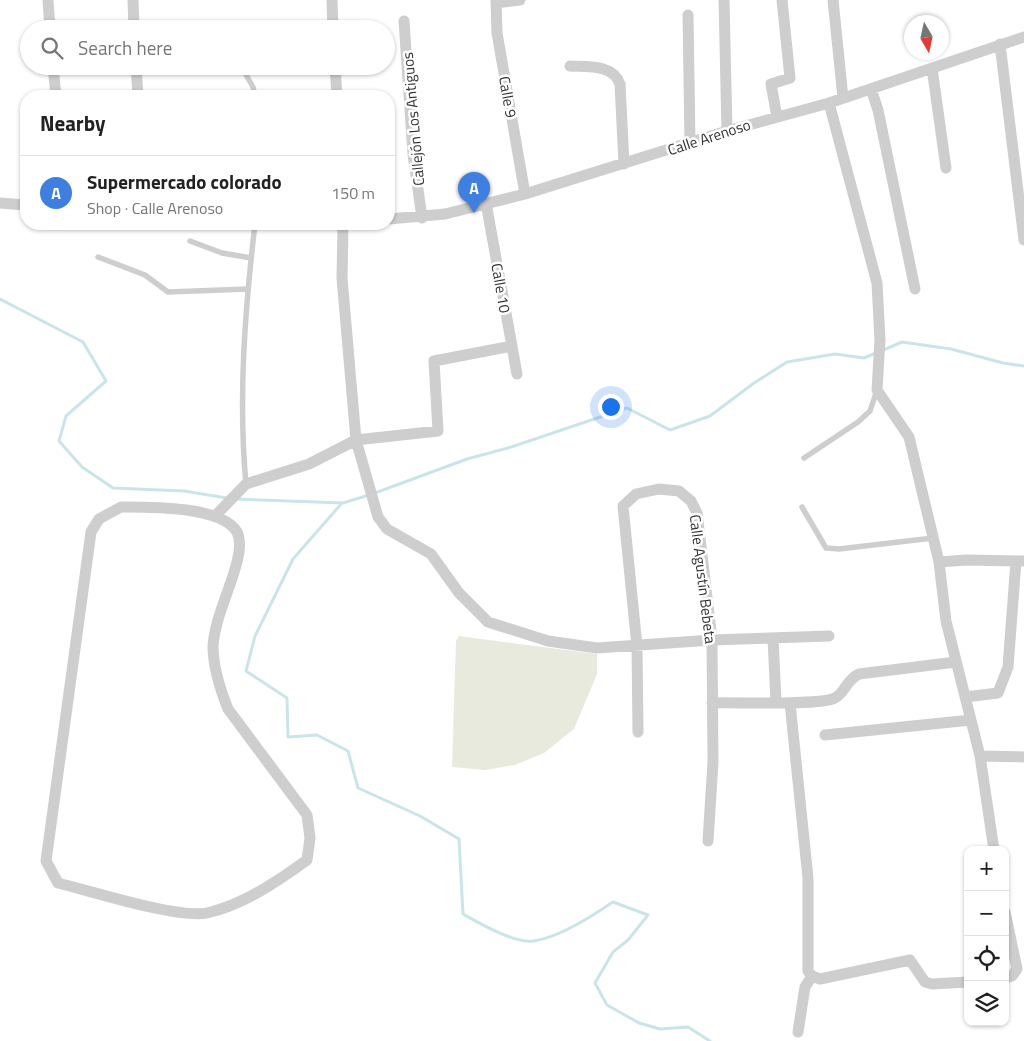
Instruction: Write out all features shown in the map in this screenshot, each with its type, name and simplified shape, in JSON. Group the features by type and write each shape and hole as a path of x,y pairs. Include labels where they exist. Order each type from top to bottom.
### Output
{"street":[{"path":"48,0 49,20"},
{"path":"133,0 134,20"},
{"path":"332,0 333,20"},
{"path":"496,1 520,0"},
{"path":"724,0 727,131"},
{"path":"777,116 771,84 790,78 782,0"},
{"path":"833,0 843,98"},
{"name":"Calle 9","path":"496,1 497,32 525,194"},
{"path":"688,15 690,144"},
{"name":"Callejón Los Antiguos","path":"404,21 413,154 422,218"},
{"name":"Calle Arenoso","path":"395,219 422,218 525,194 727,131 828,103 1024,37"},
{"path":"1000,44 1024,240"},
{"path":"570,66 610,69 617,76 620,84 624,164"},
{"path":"932,68 946,168"},
{"path":"54,75 55,90"},
{"path":"137,75 138,90"},
{"path":"336,75 337,90"},
{"path":"871,89 878,110 915,289"},
{"path":"828,103 877,283 880,370 876,390 909,437 939,562 946,621 980,756 993,846"},
{"name":"Calle 10","path":"486,202 517,374"},
{"path":"0,204 20,205"},
{"path":"343,230 342,278 356,440 363,470 378,517 387,530 431,554 459,593 488,622 548,641 597,648 712,640 829,636"},
{"path":"215,516 243,486 309,464 356,440 438,431 434,362 512,346"},
{"name":"Calle Agustín Bebeta","path":"638,732 637,646 623,506 636,494 659,489 679,491 690,502 697,513 712,640 713,762 708,841"},
{"path":"121,507 152,508 215,516 229,524 238,533 239,547 238,561 216,631 214,646 214,663 220,690 228,709 307,814 310,838 307,860 252,895 206,913 180,913 58,883 46,861 91,532 99,519 121,507"},
{"path":"939,562 1020,561 1008,667 998,694 965,698"},
{"path":"773,638 776,702"},
{"path":"712,703 790,703 834,699 842,693 849,679 858,674 956,662"},
{"path":"790,703 808,878 808,971 812,976 820,980 879,965 910,960 925,982 932,984 964,982"},
{"path":"824,736 971,720"},
{"path":"980,756 1024,757"},
{"path":"1009,924 1020,956 1017,969 1009,977"},
{"path":"798,1032 805,987 812,976"}],"lane":[{"path":"245,75 253,90"},
{"path":"243,486 242,421 248,289 253,230"},
{"path":"190,241 222,253 251,258"},
{"path":"98,257 138,272 168,292 248,289"},
{"path":"804,458 858,422 870,411 876,390"},
{"path":"802,507 822,544 832,550 933,538"}],"shaded area":[{"path":"459,636 597,654 597,674 574,729 544,753 515,765 485,770 452,767 456,641"}],"waterway":[{"path":"0,299 83,342 106,381 66,416 59,441 82,467 113,488 184,491 227,498"},
{"path":"881,351 902,342 951,349 1003,363 1024,366"},
{"path":"375,493 467,459 508,448 627,408 670,430 710,416 754,383 787,362 835,354 864,358 876,353"},
{"path":"236,499 343,503 369,495"},
{"path":"342,503 293,559 255,636 246,671 287,698 288,737 317,735 348,751 358,788 420,816 459,839 463,914 487,927 517,939 534,941 565,931 613,902 648,915 628,940 613,952 595,983 607,1005 639,1023 660,1029 688,1027 710,1041"}],"place":[{"name":"Supermercado colorado","path":"474,213"}]}
